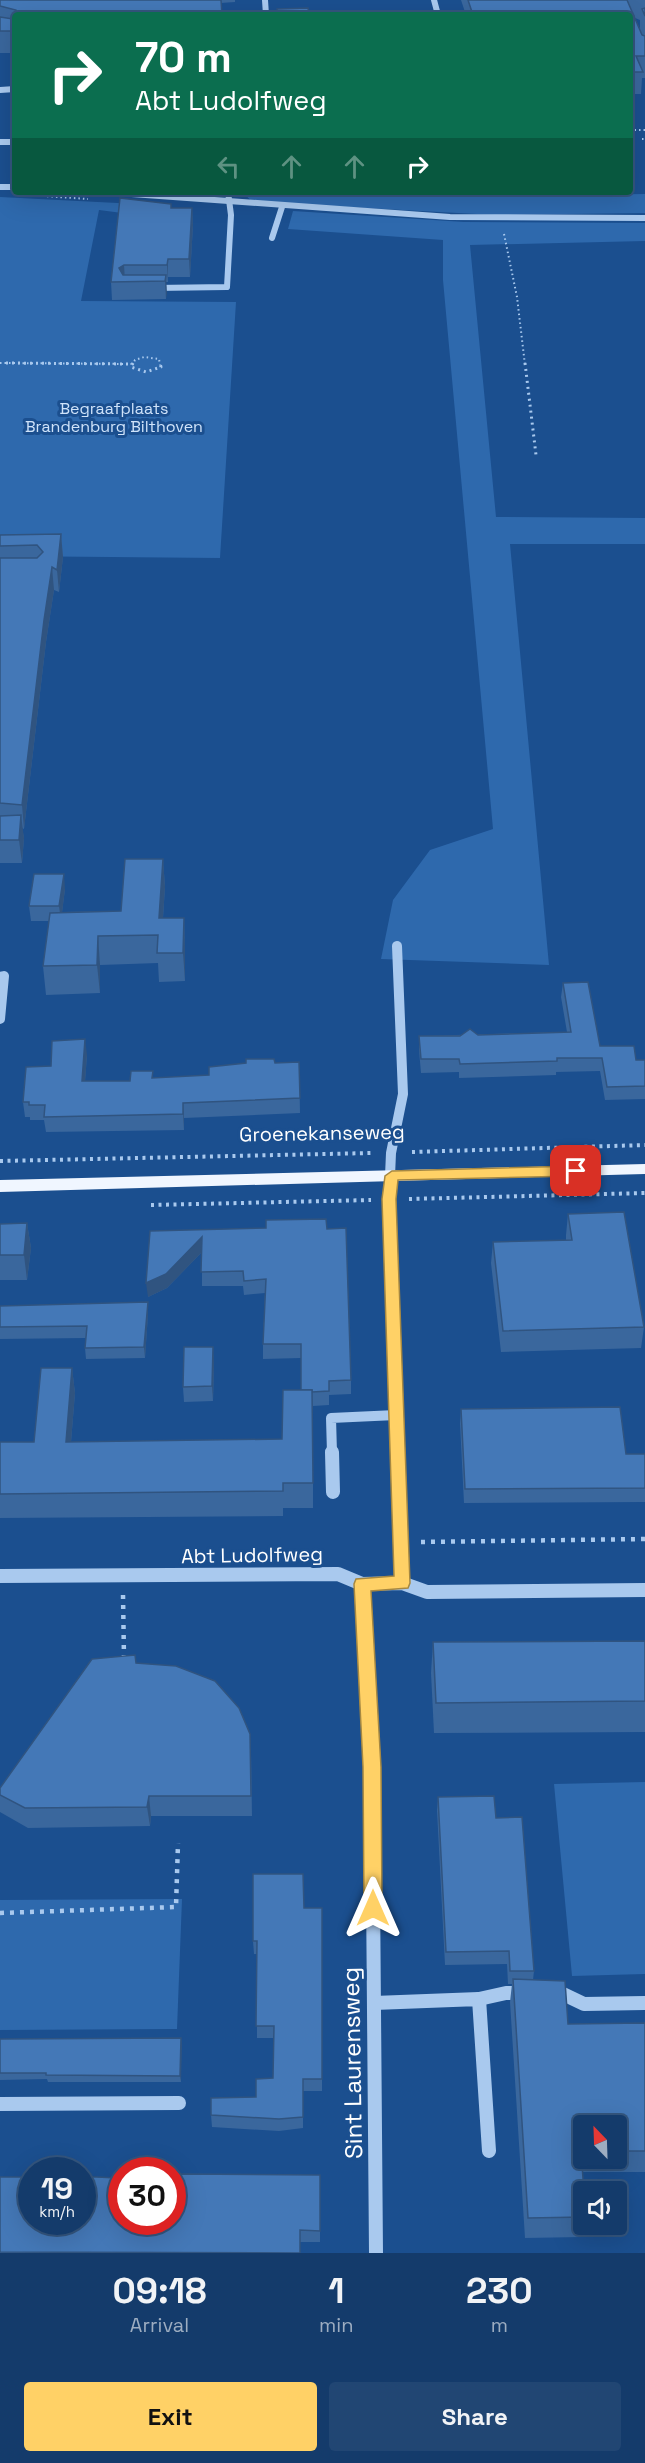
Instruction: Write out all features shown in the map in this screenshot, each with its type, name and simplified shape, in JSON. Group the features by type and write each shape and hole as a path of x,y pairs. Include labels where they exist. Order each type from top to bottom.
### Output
{"main road":[{"path":"0,1186 645,1169"}],"street":[{"path":"190,195 228,202 282,207 501,218 645,218"},
{"path":"147,288 227,287 231,215 228,195"},
{"path":"272,237 282,207"},
{"path":"397,946 403,1094 391,1153 392,1176 389,1199 402,1583"},
{"path":"0,977 4,976 0,1020"},
{"path":"333,1492 331,1418 396,1415"},
{"name":"Abt Ludolfweg","path":"0,1576 338,1574 362,1584 402,1583 427,1592 645,1590"},
{"name":"Sint Laurensweg","path":"362,1584 372,1767 376,2253"},
{"path":"374,2003 479,1999 506,1993 561,1993 584,2004 645,2002"},
{"path":"479,1999 489,2151"},
{"path":"0,2104 179,2103"}],"path":[{"path":"501,218 517,297 536,455"},
{"path":"0,363 131,364 144,357 159,359 162,364 159,369 146,372 133,369 131,364"},
{"name":"Groenekanseweg","path":"0,1161 391,1153 645,1144"},
{"path":"142,1205 645,1193"},
{"path":"400,1542 645,1539"},
{"path":"123,1576 124,1660"},
{"path":"0,1913 176,1907 177,1843"}],"green space":[{"path":"645,194 645,213 495,215 252,202 246,195"},
{"name":"Begraafplaats Brandenburg Bilthoven","path":"0,197 137,204 161,218 99,210 81,301 236,302 220,558 0,556"},
{"path":"293,211 464,222 645,223 645,241 470,245 496,517 645,518 645,544 510,544 549,965 381,959 393,900 430,850 493,829 443,280 443,240 288,229"},
{"path":"645,1782 645,1974 572,1976 554,1784"},
{"path":"182,1899 177,2029 0,2030 0,1900"}],"building":[{"path":"0,0 221,0 222,12 16,12 0,6"},
{"path":"468,0 627,0 632,12 472,12"},
{"path":"308,8 309,12 278,12 277,9"},
{"path":"633,14 642,35 645,36 645,56 636,56 643,72 633,72"},
{"path":"0,17 12,19 12,31 0,31"},
{"path":"120,198 171,204 171,208 192,208 189,259 168,259 167,265 124,265 119,268 123,275 166,275 165,281 111,282"},
{"path":"61,534 57,570 52,567 44,620 22,805 0,803 0,558 37,558 43,552 37,545 0,546 0,535"},
{"path":"21,815 19,840 0,840 0,816"},
{"path":"125,859 163,859 159,918 184,918 183,953 157,953 158,935 98,936 97,965 43,966 50,913 121,911"},
{"path":"34,874 64,874 59,906 29,906"},
{"path":"588,982 600,1046 634,1046 636,1060 645,1060 645,1086 607,1087 602,1058 557,1058 557,1061 460,1064 459,1059 421,1059 419,1036 460,1036 470,1029 478,1035 571,1032 563,983"},
{"path":"85,1039 82,1081 130,1081 131,1071 153,1071 152,1078 209,1075 209,1067 246,1063 246,1059 274,1059 275,1063 299,1062 300,1098 183,1103 183,1114 44,1117 45,1105 29,1105 29,1102 23,1102 26,1067 51,1066 52,1041"},
{"path":"624,1212 644,1327 503,1331 493,1242 572,1240 568,1214"},
{"path":"326,1219 327,1229 346,1228 351,1380 329,1381 329,1391 301,1390 301,1344 263,1344 266,1279 244,1281 243,1271 201,1272 202,1237 166,1274 146,1283 150,1231 266,1228 266,1220"},
{"path":"27,1223 24,1255 0,1255 0,1224"},
{"path":"148,1302 144,1347 85,1348 87,1326 0,1327 0,1306"},
{"path":"184,1347 213,1347 212,1386 183,1387"},
{"path":"41,1368 72,1368 66,1442 282,1439 283,1390 312,1390 313,1483 283,1483 283,1491 0,1494 0,1442 34,1442"},
{"path":"620,1407 626,1454 645,1454 645,1488 465,1489 461,1409"},
{"path":"645,1641 645,1701 436,1703 433,1642"},
{"path":"135,1655 136,1663 176,1666 215,1681 239,1708 250,1734 251,1796 149,1796 147,1807 25,1808 0,1795 0,1788 92,1659"},
{"path":"494,1796 496,1818 522,1817 534,1971 510,1971 509,1951 446,1952 438,1797"},
{"path":"253,1874 303,1874 304,1908 322,1908 322,2079 303,2079 303,2117 279,2119 211,2115 211,2098 256,2097 256,2079 273,2078 274,2026 256,2026 257,1941 253,1941"},
{"path":"513,1979 565,1981 568,2024 645,2023 645,2151 627,2151 627,2115 573,2115 573,2169 582,2169 583,2181 573,2181 573,2217 528,2218"},
{"path":"181,2038 180,2076 0,2073 0,2039"},
{"path":"186,2174 320,2175 320,2231 300,2230 300,2253 0,2252 0,2177 18,2177 18,2235 96,2235 97,2177 108,2178 108,2235 186,2235"}],"route":[{"path":"373,1908 372,1767 362,1584 402,1583 389,1199 392,1176 576,1171"}]}
